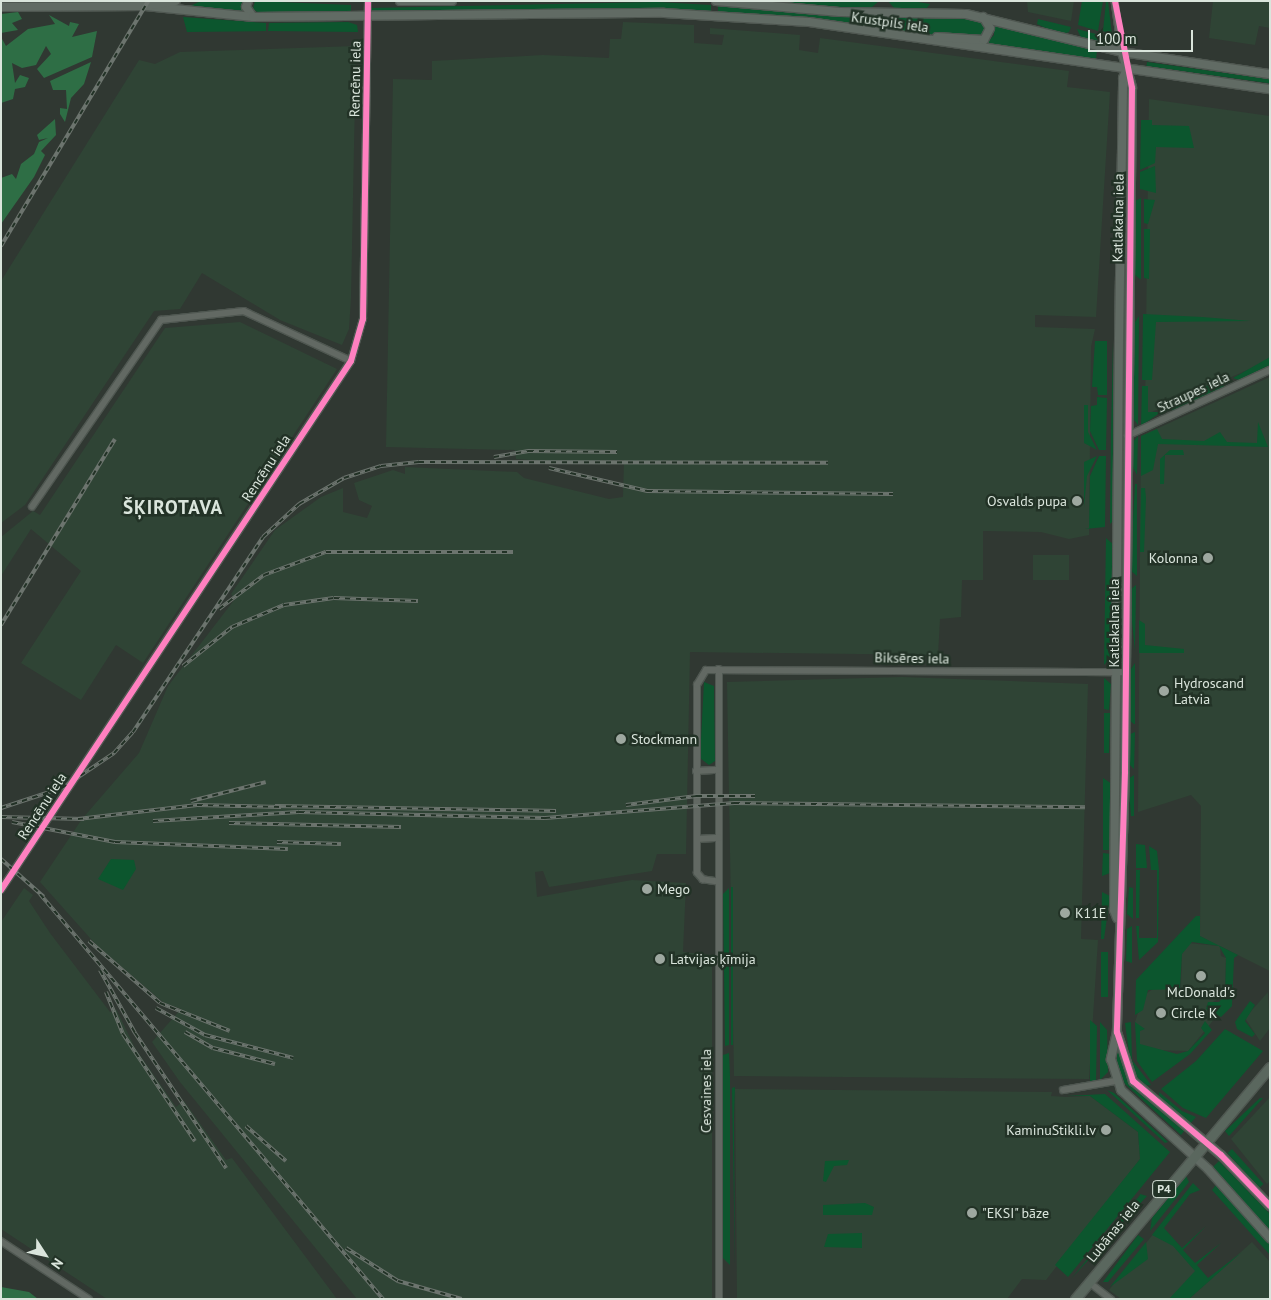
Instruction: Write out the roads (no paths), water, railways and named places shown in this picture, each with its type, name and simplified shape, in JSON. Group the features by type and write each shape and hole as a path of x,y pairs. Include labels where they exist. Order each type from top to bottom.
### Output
{"main road":[{"name":"Lubānas iela","path":"1075,1299 1192,1154 1270,1067"}],"street":[{"name":"Krustpils iela","path":"145,6 176,1"},
{"path":"248,1 247,11 253,16"},
{"name":"Rencēnu iela","path":"1,890 351,361 363,319 368,1"},
{"path":"400,1 452,1"},
{"name":"Krustpils iela","path":"716,1 983,17 1122,52 1270,74"},
{"path":"1115,1 1126,69"},
{"name":"Krustpils iela","path":"1,7 145,6 253,16 664,13 809,22 1126,69 1270,88"},
{"path":"917,38 984,40 990,28 983,17"},
{"name":"Katlakalna iela","path":"1117,918 1114,910 1118,374 1122,78 1126,69"},
{"name":"Katlakalna iela","path":"1126,69 1132,88 1126,672 1117,918 1116,1032 1133,1081 1204,1141 1270,1206"},
{"path":"32,508 161,320 244,311 351,361"},
{"name":"Straupes iela","path":"1127,436 1270,370"},
{"path":"1118,374 1128,374"},
{"name":"Cesvaines iela","path":"719,669 719,1299"},
{"name":"Biksēres iela","path":"696,771 700,676 706,670 1126,672"},
{"path":"718,770 696,771 699,877 718,882"},
{"path":"697,839 718,838"},
{"name":"Katlakalna iela","path":"1115,1081 1111,1044 1116,1032"},
{"path":"1063,1090 1115,1081 1192,1154 1270,1238"},
{"path":"1,1241 89,1299"},
{"path":"1089,1282 1111,1299"}],"railway":[{"path":"1,246 148,1"},
{"path":"1,625 115,439"},
{"path":"494,457 528,451 617,452"},
{"path":"1,808 62,788 114,753 133,732 263,537 299,504 344,478 381,466 419,462 828,463"},
{"path":"549,468 647,491 893,494"},
{"path":"219,609 264,575 326,552 513,552"},
{"path":"183,666 232,627 284,605 334,598 418,601"},
{"path":"191,801 266,782"},
{"path":"626,805 696,796 755,796"},
{"path":"153,821 299,812 545,818 734,803 1085,807"},
{"path":"78,819 197,805 281,807"},
{"path":"275,806 556,811"},
{"path":"1,817 84,819"},
{"path":"12,822 115,842 288,849"},
{"path":"229,823 401,827"},
{"path":"277,842 341,844"},
{"path":"1,859 44,897"},
{"path":"40,894 383,1299"},
{"path":"89,941 160,1003 230,1031"},
{"path":"100,970 135,1033 226,1168"},
{"path":"106,992 123,1034 195,1141"},
{"path":"156,1008 205,1035 293,1058"},
{"path":"185,1032 213,1048 275,1064"},
{"path":"246,1126 286,1161"},
{"path":"346,1248 398,1281 462,1299"}],"place":[{"name":"Osvalds pupa","path":"1077,501"},
{"name":"Kolonna","path":"1208,558"},
{"name":"Hydroscand Latvia","path":"1164,691"},
{"name":"Stockmann","path":"621,739"},
{"name":"Mego","path":"647,889"},
{"name":"K11E","path":"1065,913"},
{"name":"Latvijas ķīmija","path":"660,959"},
{"name":"McDonald's","path":"1201,976"},
{"name":"Circle K","path":"1161,1013"},
{"name":"KaminuStikli.lv","path":"1106,1130"},
{"name":"\"EKSI\" bāze","path":"972,1213"}],"district":[{"name":"ŠĶIROTAVA","path":"173,508"}]}
